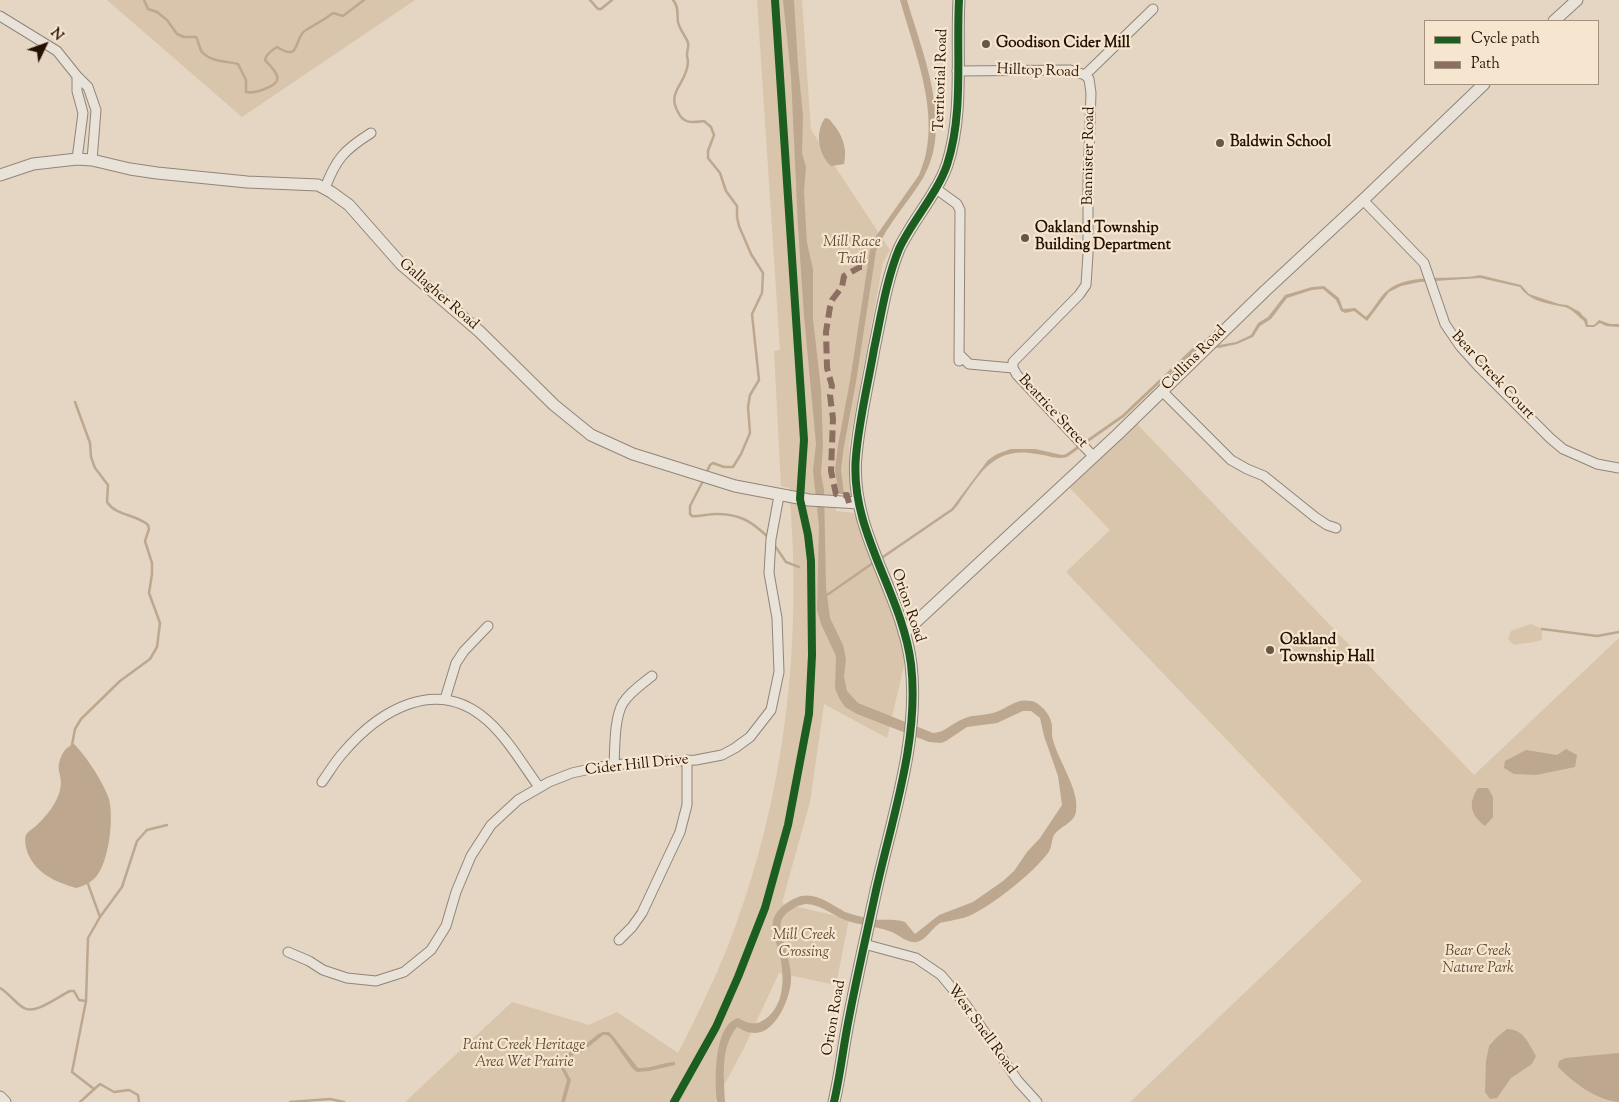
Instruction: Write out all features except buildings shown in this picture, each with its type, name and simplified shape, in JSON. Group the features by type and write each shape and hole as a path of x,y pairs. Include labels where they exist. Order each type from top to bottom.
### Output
{"street":[{"name":"Territorial Road","path":"935,188 946,166 953,138 958,71 959,0"},
{"path":"1555,20 1577,0"},
{"name":"Hilltop Road","path":"958,71 1070,70 1085,75 1153,9"},
{"path":"0,16 57,51 88,87 96,110 92,160"},
{"name":"Bannister Road","path":"1013,368 1013,362 1086,285 1091,93 1089,79 1085,75"},
{"path":"77,76 77,90 83,113 77,159"},
{"name":"Collins Road","path":"904,633 1094,456 1264,291 1363,200 1483,85"},
{"path":"325,188 332,170 342,155 352,145 371,133"},
{"name":"Gallagher Road","path":"0,175 33,164 77,159 92,160 148,172 247,182 318,185 349,205 401,264 480,332 562,412 591,435 633,454 735,486 809,500 859,503"},
{"path":"935,188 957,204 960,210 959,358 969,364 1013,368"},
{"name":"Orion Road","path":"834,1102 864,944 910,739 912,719 911,663 895,604 863,521 859,503 856,459 885,295 900,247 935,188"},
{"name":"Bear Creek Court","path":"1363,200 1424,262 1445,324 1460,346 1478,366 1563,450 1597,464 1619,468"},
{"name":"Beatrice Street","path":"1013,368 1017,375 1094,456"},
{"path":"1162,391 1231,460 1264,476 1315,517 1327,525 1336,528"},
{"name":"Cider Hill Drive","path":"288,952 324,970 347,978 376,981 404,972 431,950 446,926 456,892 471,856 491,825 518,800 539,787 572,773 614,766 722,755 750,737 771,710 779,672 777,618 768,573 771,539 780,496"},
{"path":"445,699 456,663 464,651 488,626"},
{"path":"614,766 618,715 623,703 636,688 652,676"},
{"path":"322,782 343,753 368,728 386,714 414,702 434,698 445,699 468,706 487,720 500,733 539,787"},
{"path":"619,940 642,913 680,832 686,805 687,760"},
{"name":"West Snell Road","path":"864,944 916,958 942,975 966,1005 1018,1081 1037,1102"},
{"path":"0,1097 5,1102"}],"green space":[{"path":"107,0 415,0 242,117"},
{"path":"757,0 802,0 811,130 890,250 883,263 849,445 851,495 835,493 836,511 854,513 891,607 906,657 887,738 824,704 810,802 782,903 849,919 836,985 779,973 744,1048 715,1102 405,1102 512,1002 589,1025 617,1012 678,1053 722,960 748,891 764,835 776,778 791,663 793,604 793,546 789,488 781,486 774,351 780,350"},
{"name":"Bear Creek Nature Park","path":"1137,424 1474,775 1619,638 1619,1102 1130,1102 1362,881 1066,572 1110,530 1069,487"},
{"path":"1531,624 1542,629 1542,639 1514,645 1508,639 1511,631"}],"shaded area":[{"path":"783,0 794,0 803,116 802,153 806,167 804,192 807,243 813,269 813,319 821,389 823,445 821,474 824,490 826,587 830,618 843,645 846,659 844,677 847,691 858,703 933,733 937,733 967,717 996,712 1016,702 1026,700 1037,703 1043,708 1052,723 1052,738 1075,794 1076,811 1073,819 1054,835 1048,853 1011,888 969,916 940,923 920,941 913,942 884,929 845,920 812,905 799,906 788,912 781,922 791,974 790,988 785,1005 775,1021 763,1031 755,1033 737,1027 725,1053 725,1102 717,1102 717,1055 724,1031 730,1023 738,1018 750,1023 761,1022 774,1010 781,996 782,971 780,955 772,926 778,911 792,900 803,896 815,897 851,914 871,919 905,922 915,934 939,915 973,902 1003,881 1014,871 1027,852 1040,838 1062,805 1058,776 1044,736 1040,718 1031,711 1023,711 997,723 967,727 941,743 929,742 857,714 845,707 835,688 836,656 821,624 817,610 819,526 813,470 816,444 804,316 791,76"},
{"path":"900,0 907,0 927,65 936,113 936,136 932,158 923,178 886,232 876,251 844,446 841,470 844,494 839,494 835,470 838,445 870,250 876,236 919,175 926,154 929,132 924,87"},
{"path":"825,118 829,119 840,134 845,151 844,164 831,166 823,155 819,136"},
{"path":"1480,275 1521,285 1529,294 1567,305 1580,312 1587,319 1588,325 1594,325 1599,320 1610,324 1619,324 1619,327 1606,326 1600,323 1594,327 1586,327 1584,321 1568,308 1535,299 1520,287 1480,278 1420,282 1401,286 1389,292 1367,321 1354,311 1345,313 1341,311 1336,300 1323,289 1312,290 1287,298 1271,319 1260,326 1253,337 1237,344 1219,348 1201,344 1124,417 1067,457 1056,458 1022,452 998,458 980,474 957,506 954,509 952,508 988,460 997,454 1011,449 1035,449 1062,455 1066,454 1122,415 1199,342 1219,345 1236,342 1251,335 1258,323 1268,317 1285,295 1312,287 1324,286 1339,298 1343,309 1355,308 1366,317 1385,293 1397,284 1419,279"},
{"path":"74,744 103,785 109,799 111,817 107,851 100,870 91,881 76,888 54,880 36,867 28,854 25,840 26,835 37,825 57,800 61,785 60,759 65,750"},
{"path":"1566,749 1577,755 1575,767 1536,775 1514,774 1504,768 1505,761 1526,750 1557,755"},
{"path":"1478,788 1488,788 1493,797 1493,817 1485,826 1476,818 1472,808 1473,799"},
{"path":"1507,1029 1518,1031 1522,1034 1536,1056 1532,1064 1511,1078 1497,1098 1490,1099 1485,1092 1486,1061 1489,1046"},
{"path":"603,1032 609,1032 613,1036 638,1068 670,1062 675,1062 675,1065 637,1072 632,1068 611,1038 603,1035 582,1052 574,1054 568,1059 564,1067 571,1080 565,1102 561,1102 567,1080 560,1066 570,1052 580,1049"},
{"path":"1619,1053 1619,1102 1610,1101 1586,1090 1558,1067 1559,1061 1565,1058"}],"waterway":[{"path":"144,0 148,9 157,12 167,20 177,34 184,37 196,37 202,52 210,58 238,64 246,80 246,92 266,88 277,80 275,71 265,60 271,51 277,47 290,52 294,50 302,33 306,30 333,13 343,16 364,0"},
{"path":"590,0 598,9 601,9 612,0"},
{"path":"673,0 677,8 679,25 688,44 687,70 674,98 675,105 680,116 686,121 704,121 711,127 714,135 708,151 708,158 720,173 726,191 737,206 739,226 751,254 763,273 762,293 752,314 759,380 750,395 748,407 750,433 733,467 724,467 713,463 706,474"},
{"path":"72,745 75,729 81,719 120,681 150,659 157,647 160,623 149,593 152,563 145,541 149,529 148,525 143,521 121,513 107,502 108,485 95,468 91,457 90,443 75,402"},
{"path":"704,479 690,506 690,514 692,516 732,515 750,523 768,537"},
{"path":"880,559 953,509"},
{"path":"773,543 786,562 799,567"},
{"path":"827,595 873,563"},
{"path":"1542,629 1597,636 1619,632"},
{"path":"94,1089 72,1072 86,1001 88,938 100,917 122,887 137,841 147,830 167,825"},
{"path":"88,884 100,917"},
{"path":"0,988 21,1006 29,1009 47,1004 70,991 74,991 79,1000 86,1001"},
{"path":"80,1102 100,1084 114,1092 129,1090 138,1095 139,1102"},
{"path":"290,1102 330,1099 344,1102"}],"marked path":[{"path":"849,503 847,495 840,496 836,494 831,471 833,419 830,395 832,386 827,368 826,332 832,300 842,287 844,276 860,267 868,267"}],"cycle path":[{"path":"674,1102 716,1027 765,908 788,825 809,714 812,655 811,561 808,535 800,499 804,440 775,0"},
{"path":"834,1102 858,975 908,751 913,693 911,664 906,637 860,510 856,484 857,443 887,286 894,261 904,239 943,176 952,145 956,125 959,0"}],"place":[{"name":"Goodison Cider Mill","path":"986,44"},
{"name":"Baldwin School","path":"1220,143"},
{"name":"Oakland Township Building Department","path":"1025,238"},
{"name":"Oakland Township Hall","path":"1270,650"}],"park label":[{"name":"Mill Race Trail","path":"852,252"},
{"name":"Mill Creek Crossing","path":"804,944"},
{"name":"Paint Creek Heritage Area Wet Prairie","path":"524,1054"}]}
